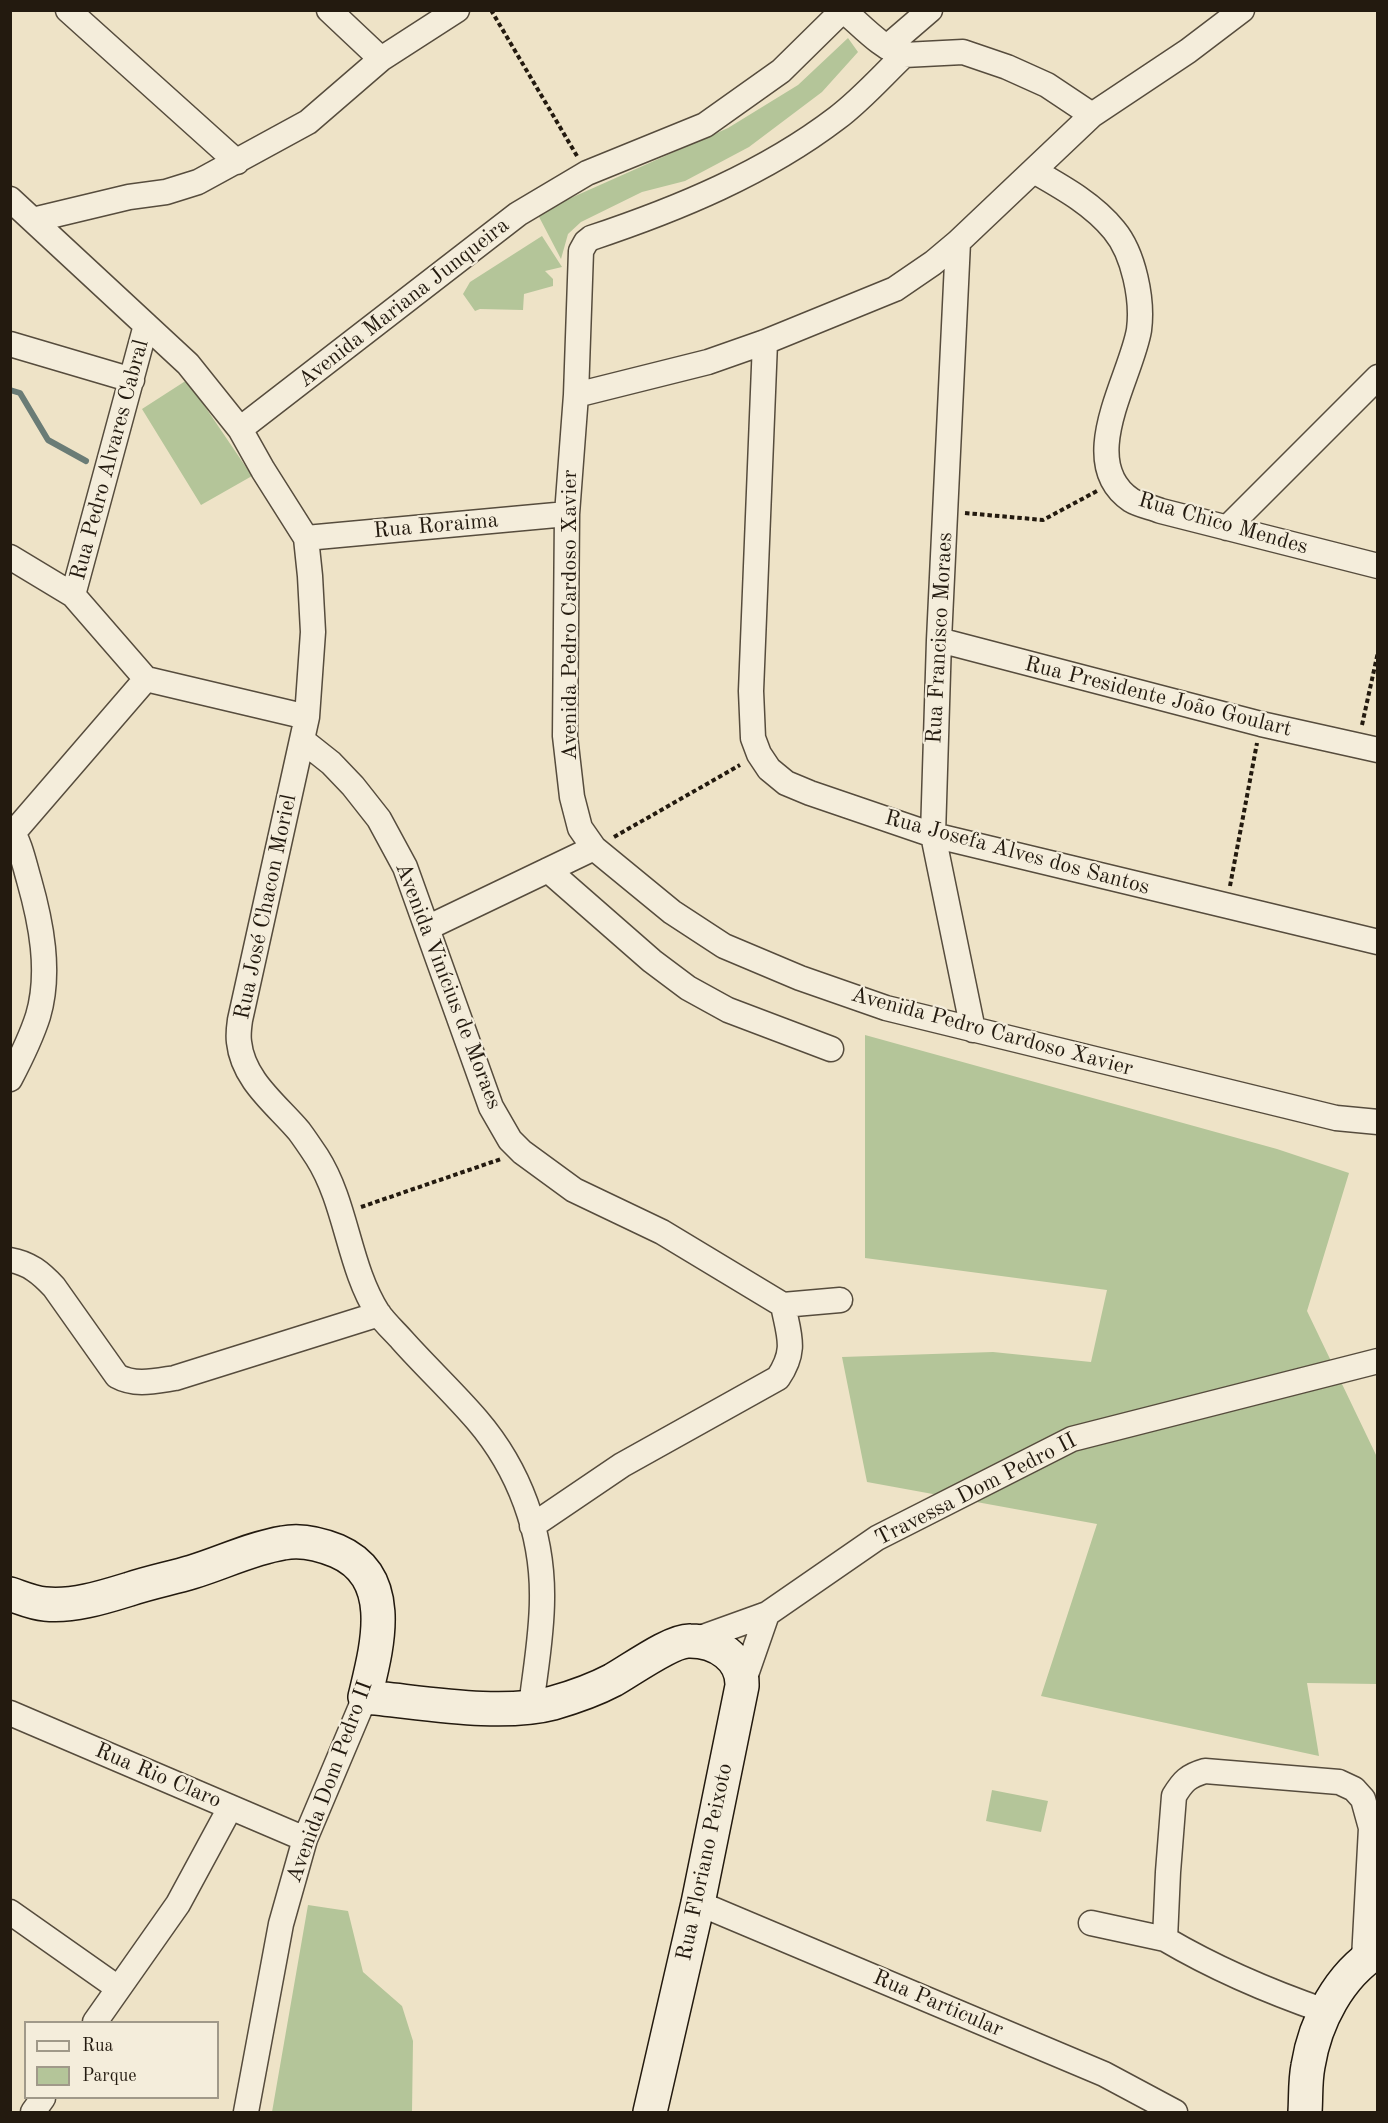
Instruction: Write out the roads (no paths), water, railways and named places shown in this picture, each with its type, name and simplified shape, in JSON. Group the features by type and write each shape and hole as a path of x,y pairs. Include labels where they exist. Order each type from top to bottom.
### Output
{"street":[{"path":"68,10 237,162"},
{"path":"329,10 381,59"},
{"path":"33,220 129,197 166,192 198,182 308,122 381,59 457,10"},
{"path":"843,10 896,51 963,52 1007,67 1047,85 1092,116"},
{"name":"Avenida Mariana Junqueira","path":"240,429 518,214 586,172 705,125 781,71 843,10"},
{"path":"896,51 930,10"},
{"path":"576,395 677,370 765,342 895,289 933,263 958,242 1092,116 1188,51 1242,10"},
{"name":"Avenida Pedro Cardoso Xavier","path":"896,51 839,117 798,146 756,170 689,202 591,238 583,246 580,255 576,395 567,514 565,736 572,798 580,828 594,848 672,912 724,946 800,978 886,1008 973,1030 1336,1118 1377,1122"},
{"name":"Rua Chico Mendes","path":"1034,171 1068,190 1115,231 1132,263 1139,296 1139,330 1109,423 1106,448 1107,465 1114,483 1133,502 1377,566"},
{"path":"10,199 188,364 240,429"},
{"name":"Rua Francisco Moraes","path":"958,242 939,640 933,835 973,1030"},
{"name":"Rua Pedro Alvares Cabral","path":"73,595 146,325"},
{"name":"Rua Josefa Alves dos Santos","path":"765,342 751,691 753,738 759,754 769,769 786,783 933,835 1377,942"},
{"path":"10,344 132,380"},
{"path":"1227,528 1377,377"},
{"name":"Rua José Chacon Moriel","path":"240,429 306,538 313,632 305,729 240,1020 238,1040 249,1072 319,1160 342,1214 369,1296 379,1314 430,1372 477,1420 508,1462 521,1488 540,1564 542,1599 531,1707"},
{"name":"Rua Roraima","path":"306,538 567,514"},
{"path":"10,557 73,595 146,679 12,830 37,909 44,966 39,1013 28,1043 10,1079"},
{"name":"Rua Presidente João Goulart","path":"939,640 1261,724 1368,748"},
{"name":"Avenida Vinícius de Moraes","path":"146,679 305,729 379,819 405,867 491,1107 510,1140 522,1152 574,1190 662,1232 783,1305"},
{"path":"427,928 594,848"},
{"path":"548,870 652,962 688,988 728,1010 831,1049"},
{"path":"10,1260 27,1264 42,1274 54,1287 117,1376 131,1382 175,1377 379,1314"},
{"path":"532,1526 622,1465 778,1378 786,1365 791,1346 783,1305 840,1300"},
{"name":"Travessa Dom Pedro II","path":"365,1697 488,1708 531,1707 586,1692 611,1681 681,1641 692,1641 767,1614 877,1538 1072,1439 1377,1361"},
{"name":"Avenida Dom Pedro II","path":"10,1594 31,1602 72,1603 120,1593 284,1542 322,1545 342,1553 368,1575 377,1598 378,1628 365,1697 305,1839 278,1935 246,2112"},
{"path":"742,1686 767,1614"},
{"path":"692,1641 706,1643 729,1654 742,1675 742,1686"},
{"name":"Rua Floriano Peixoto","path":"650,2112 698,1903 742,1686"},
{"name":"Rua Rio Claro","path":"10,1713 305,1839"},
{"path":"1166,1939 1174,1796 1191,1775 1205,1771 1339,1782 1354,1789 1363,1799 1371,1828 1371,1955 1344,1982 1324,2011 1308,2067 1305,2112"},
{"path":"95,2021 178,1904 230,1808"},
{"name":"Rua Particular","path":"698,1903 1104,2074 1175,2112"},
{"path":"10,1912 118,1988"},
{"path":"1091,1923 1166,1939 1197,1958 1278,1995 1324,2011"},
{"path":"33,2112 42,2099"}],"waterway":[{"path":"10,390 20,393 48,440 86,461"}]}
